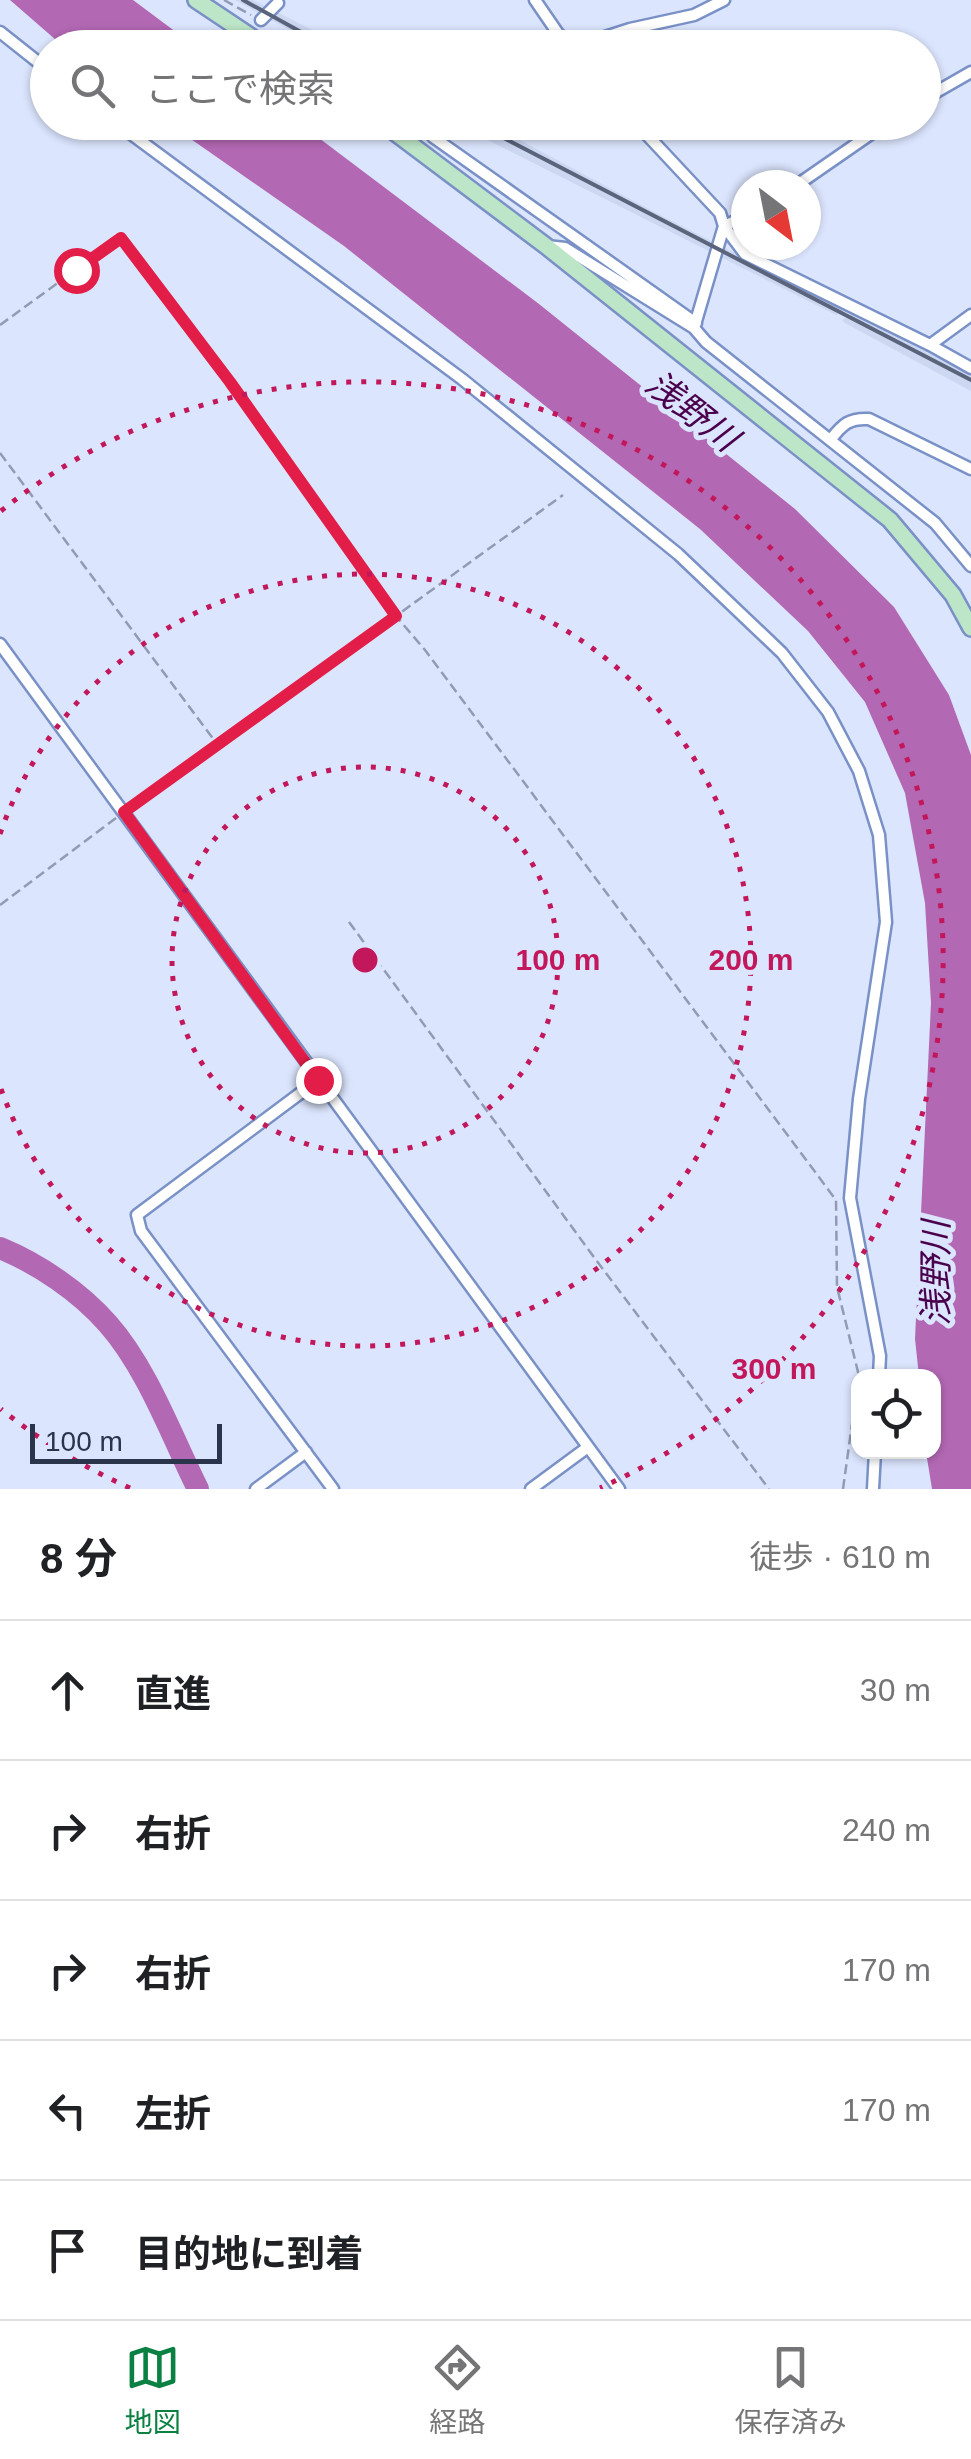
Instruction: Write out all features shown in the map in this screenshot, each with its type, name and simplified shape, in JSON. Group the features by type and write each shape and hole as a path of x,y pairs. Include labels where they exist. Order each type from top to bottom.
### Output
{"street":[{"path":"196,0 241,30"},
{"path":"535,0 556,30"},
{"path":"627,30 694,15 724,0"},
{"path":"261,20 278,1"},
{"path":"0,32 30,56"},
{"path":"941,89 971,72"},
{"path":"138,140 462,379 678,554 782,652 828,712 859,772 879,834 886,922 850,1198 879,1369"},
{"path":"405,140 546,246 890,520 953,594 971,628"},
{"path":"437,140 695,325 706,342 935,523 971,566"},
{"path":"653,140 720,213 724,226 746,254 971,368"},
{"path":"819,170 862,140"},
{"path":"695,325 724,226 731,223"},
{"path":"546,246 565,248 695,325"},
{"path":"930,345 971,315"},
{"path":"831,439 844,423 855,418 869,419 971,469"},
{"path":"0,644 619,1489"},
{"path":"318,1080 137,1215 140,1231 333,1489"},
{"path":"532,1489 588,1447"},
{"path":"256,1489 306,1452"},
{"path":"873,1489 875,1459"}],"path":[{"path":"224,0 261,20"},
{"path":"0,326 121,238 396,616 836,1200 837,1288 857,1369"},
{"path":"0,452 218,745"},
{"path":"0,905 563,495"},
{"path":"349,922 596,1260 770,1489"},
{"path":"844,1489 851,1438"}],"shaded area":[{"path":"235,0 253,0 312,30 290,30"},
{"path":"488,140 520,140 731,251 731,260 749,260 846,309 836,315"},
{"path":"852,314 971,375 971,391 842,320"}],"water":[{"path":"10,0 133,0 173,30 44,30"},
{"name":"浅野川","path":"192,140 322,140 539,304 795,509 894,607 949,695 971,755 971,1489 932,1489 927,1459 941,1459 941,1369 918,1369 915,1339 931,1003 925,903 905,793 865,702 808,631 700,529 344,246"}],"waterway":[{"path":"0,1248 58,1280 108,1324 147,1382 198,1489"}],"railway":[{"path":"243,0 297,30"},
{"path":"508,140 971,380"}],"route":[{"path":"76,270 121,238 230,382 396,616 124,812 318,1080"}]}
